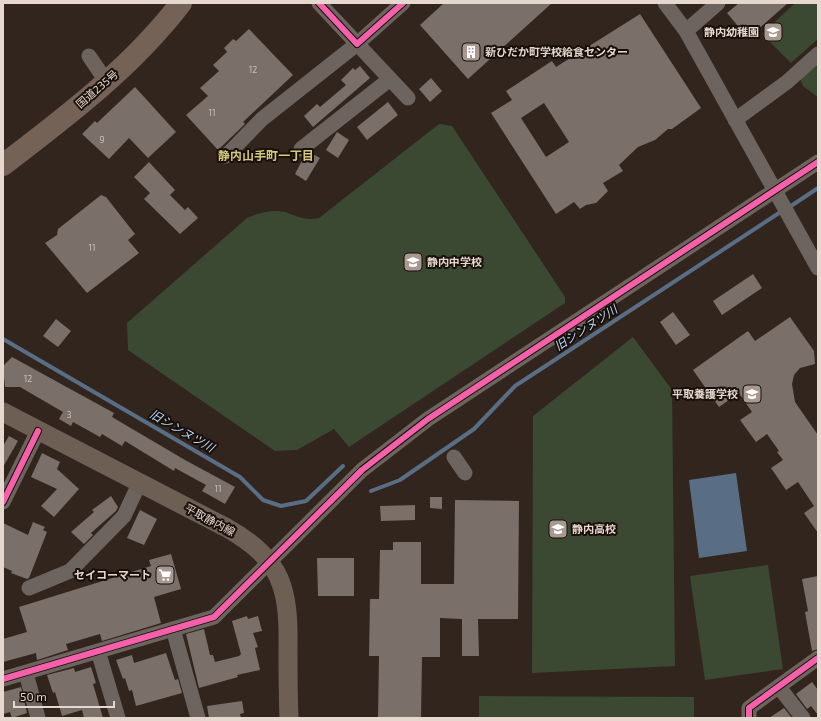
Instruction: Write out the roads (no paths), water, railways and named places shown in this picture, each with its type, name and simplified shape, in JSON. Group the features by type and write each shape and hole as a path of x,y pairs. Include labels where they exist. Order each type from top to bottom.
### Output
{"highway":[{"name":"国道235号","path":"3,165 63,119 106,82 153,37 181,3"}],"main road":[{"name":"平取静内線","path":"5,415 248,540 269,561 284,589 288,614 289,718"}],"street":[{"path":"319,3 408,98"},
{"path":"226,156 262,119 357,44 403,3"},
{"path":"665,3 686,31 775,191 814,252 818,268"},
{"path":"686,31 718,3"},
{"path":"735,120 787,82 818,54"},
{"path":"89,56 106,82"},
{"path":"301,149 390,79"},
{"path":"3,679 214,617 362,470 394,444 818,162"},
{"path":"3,502 38,431"},
{"path":"454,457 465,473"},
{"path":"30,588 70,571 124,516 139,484"},
{"path":"173,629 198,718"},
{"path":"98,651 118,718"},
{"path":"749,718 749,708 818,658"},
{"path":"26,673 38,718"},
{"path":"779,687 803,718"}],"water":[{"path":"736,473 747,551 699,558 689,480"}],"waterway":[{"name":"旧シンヌツ川","path":"788,208 818,188"},
{"name":"旧シンヌツ川","path":"371,491 400,480 474,429 515,386 782,211"},
{"name":"旧シンヌツ川","path":"3,339 240,477 263,500 281,506 306,501 343,466"}],"place":[{"name":"静内幼稚園","path":"773,32"},
{"name":"新ひだか町学校給食センター","path":"471,52"},
{"name":"静内中学校","path":"413,262"},
{"name":"平取養護学校","path":"752,394"},
{"name":"静内高校","path":"558,529"},
{"name":"セイコーマート","path":"165,575"}],"district":[{"name":"静内山手町一丁目","path":"266,156"}]}
